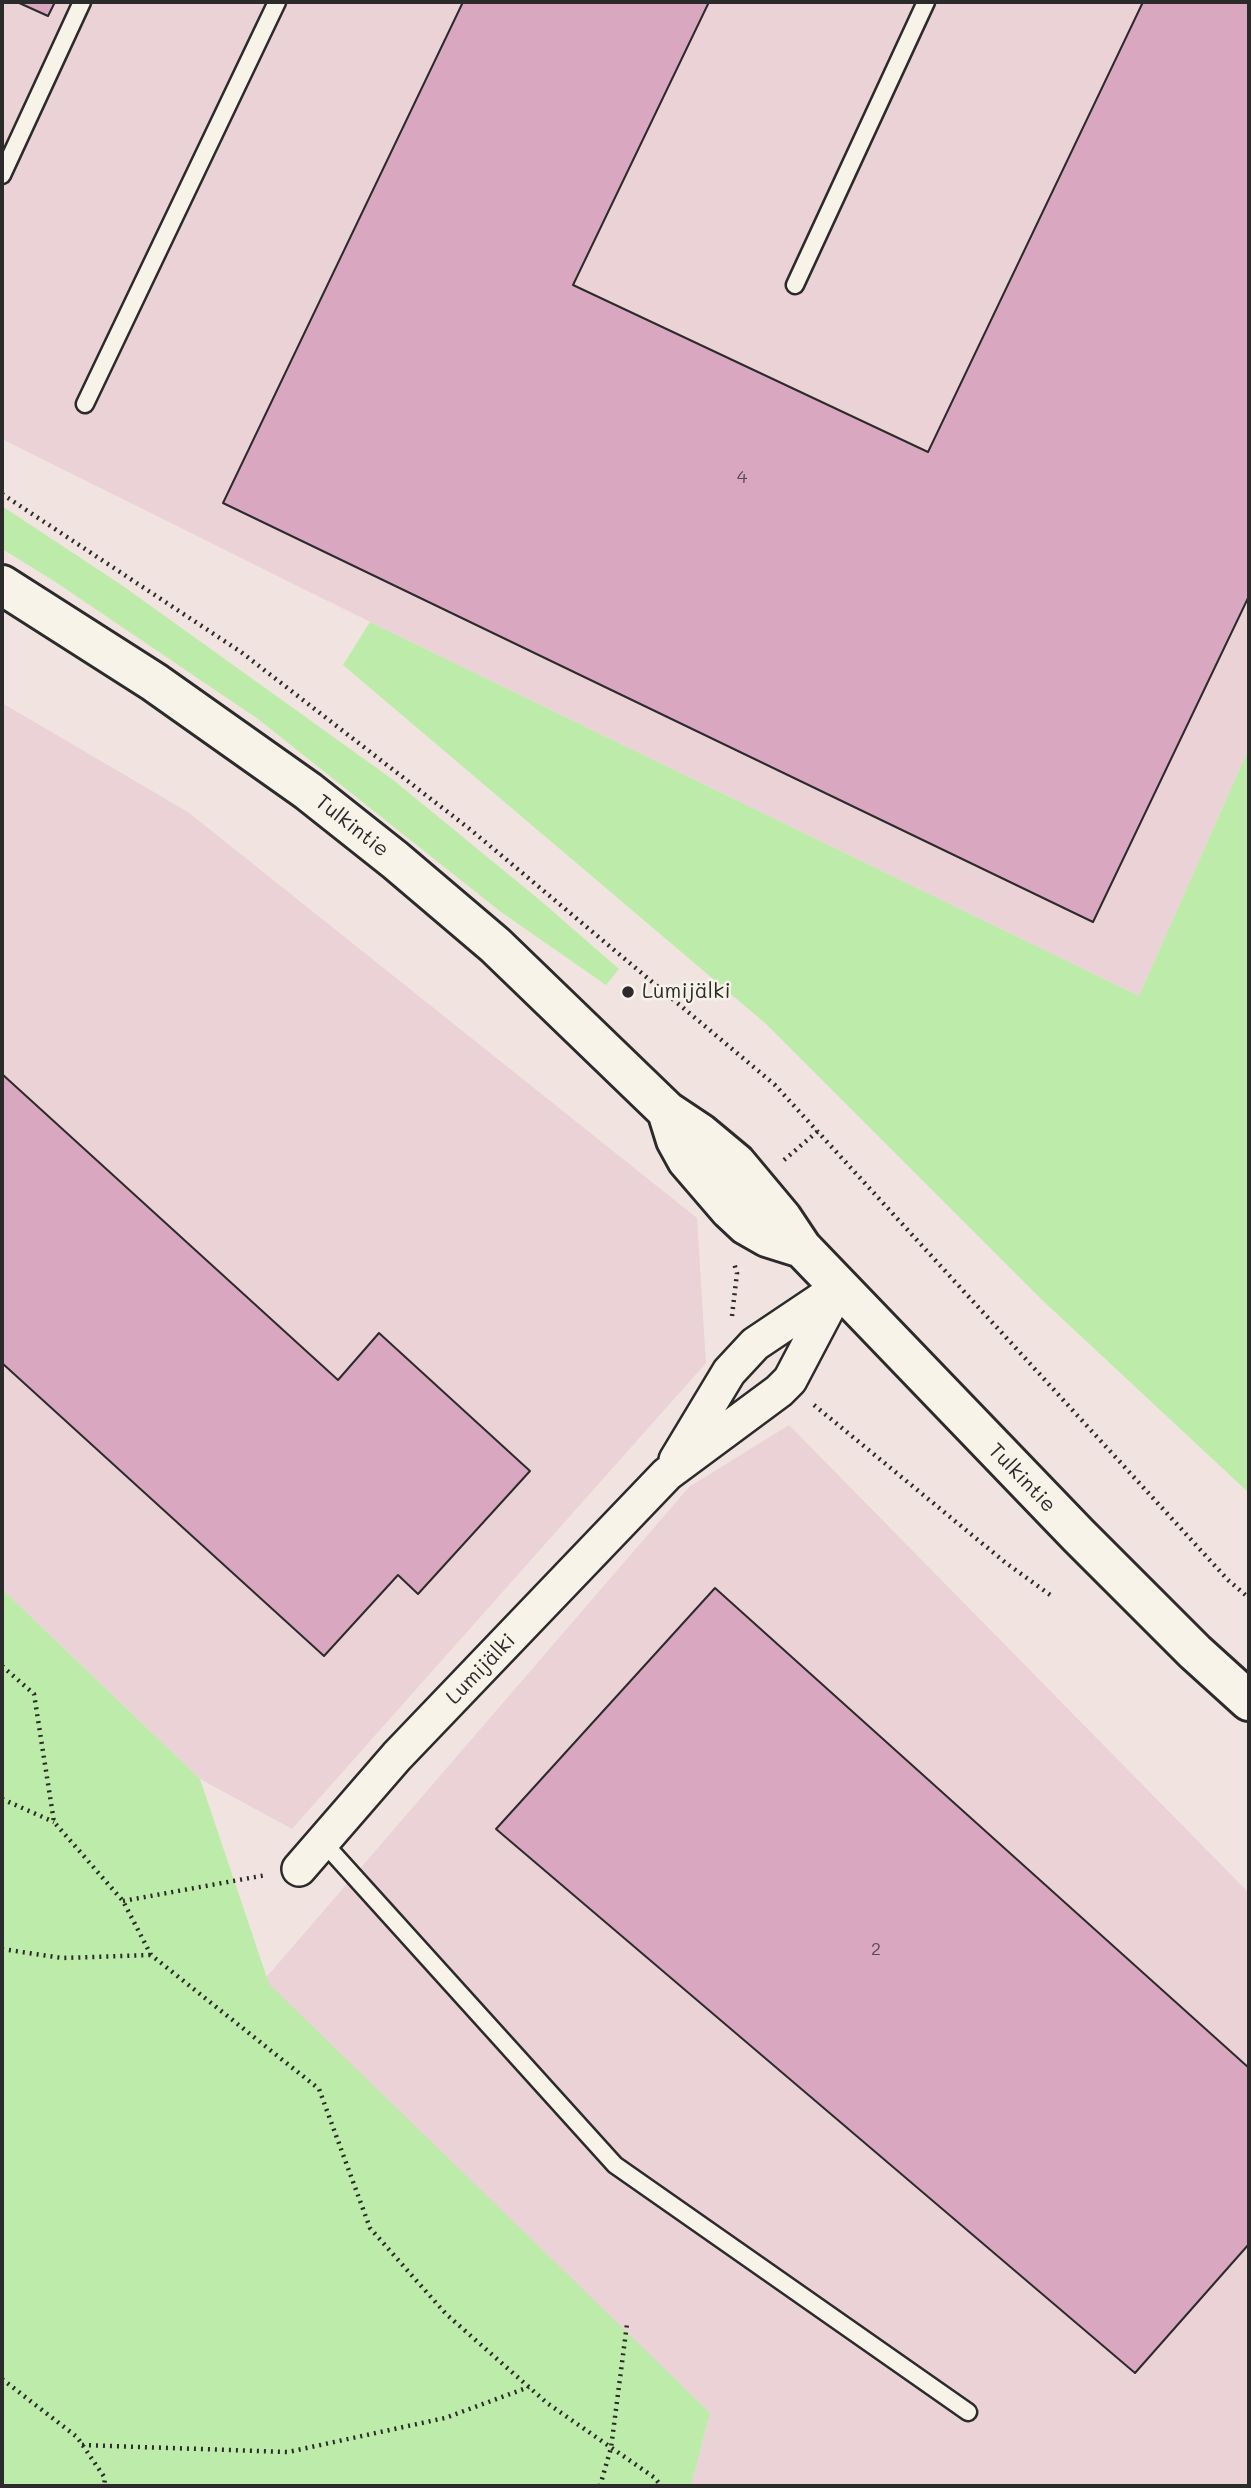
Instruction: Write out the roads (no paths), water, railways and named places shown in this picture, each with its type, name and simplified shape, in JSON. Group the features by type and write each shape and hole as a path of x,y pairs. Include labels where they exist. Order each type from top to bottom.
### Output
{"main road":[{"name":"Tulkintie","path":"2,585 154,682 308,791 396,860 495,945 667,1111 700,1133 736,1163 782,1218 802,1248 839,1287 1078,1535 1195,1652 1249,1701"}],"street":[{"name":"Lumijälki","path":"667,1474 729,1372 755,1344 839,1287"},
{"name":"Lumijälki","path":"299,1869 397,1756 667,1474 790,1380 839,1287"}],"lane":[{"path":"2,175 82,2"},
{"path":"85,404 277,2"},
{"path":"795,285 926,2"},
{"path":"323,1842 615,2165 968,2412"}],"place":[{"name":"Lumijälki","path":"628,992"}]}
